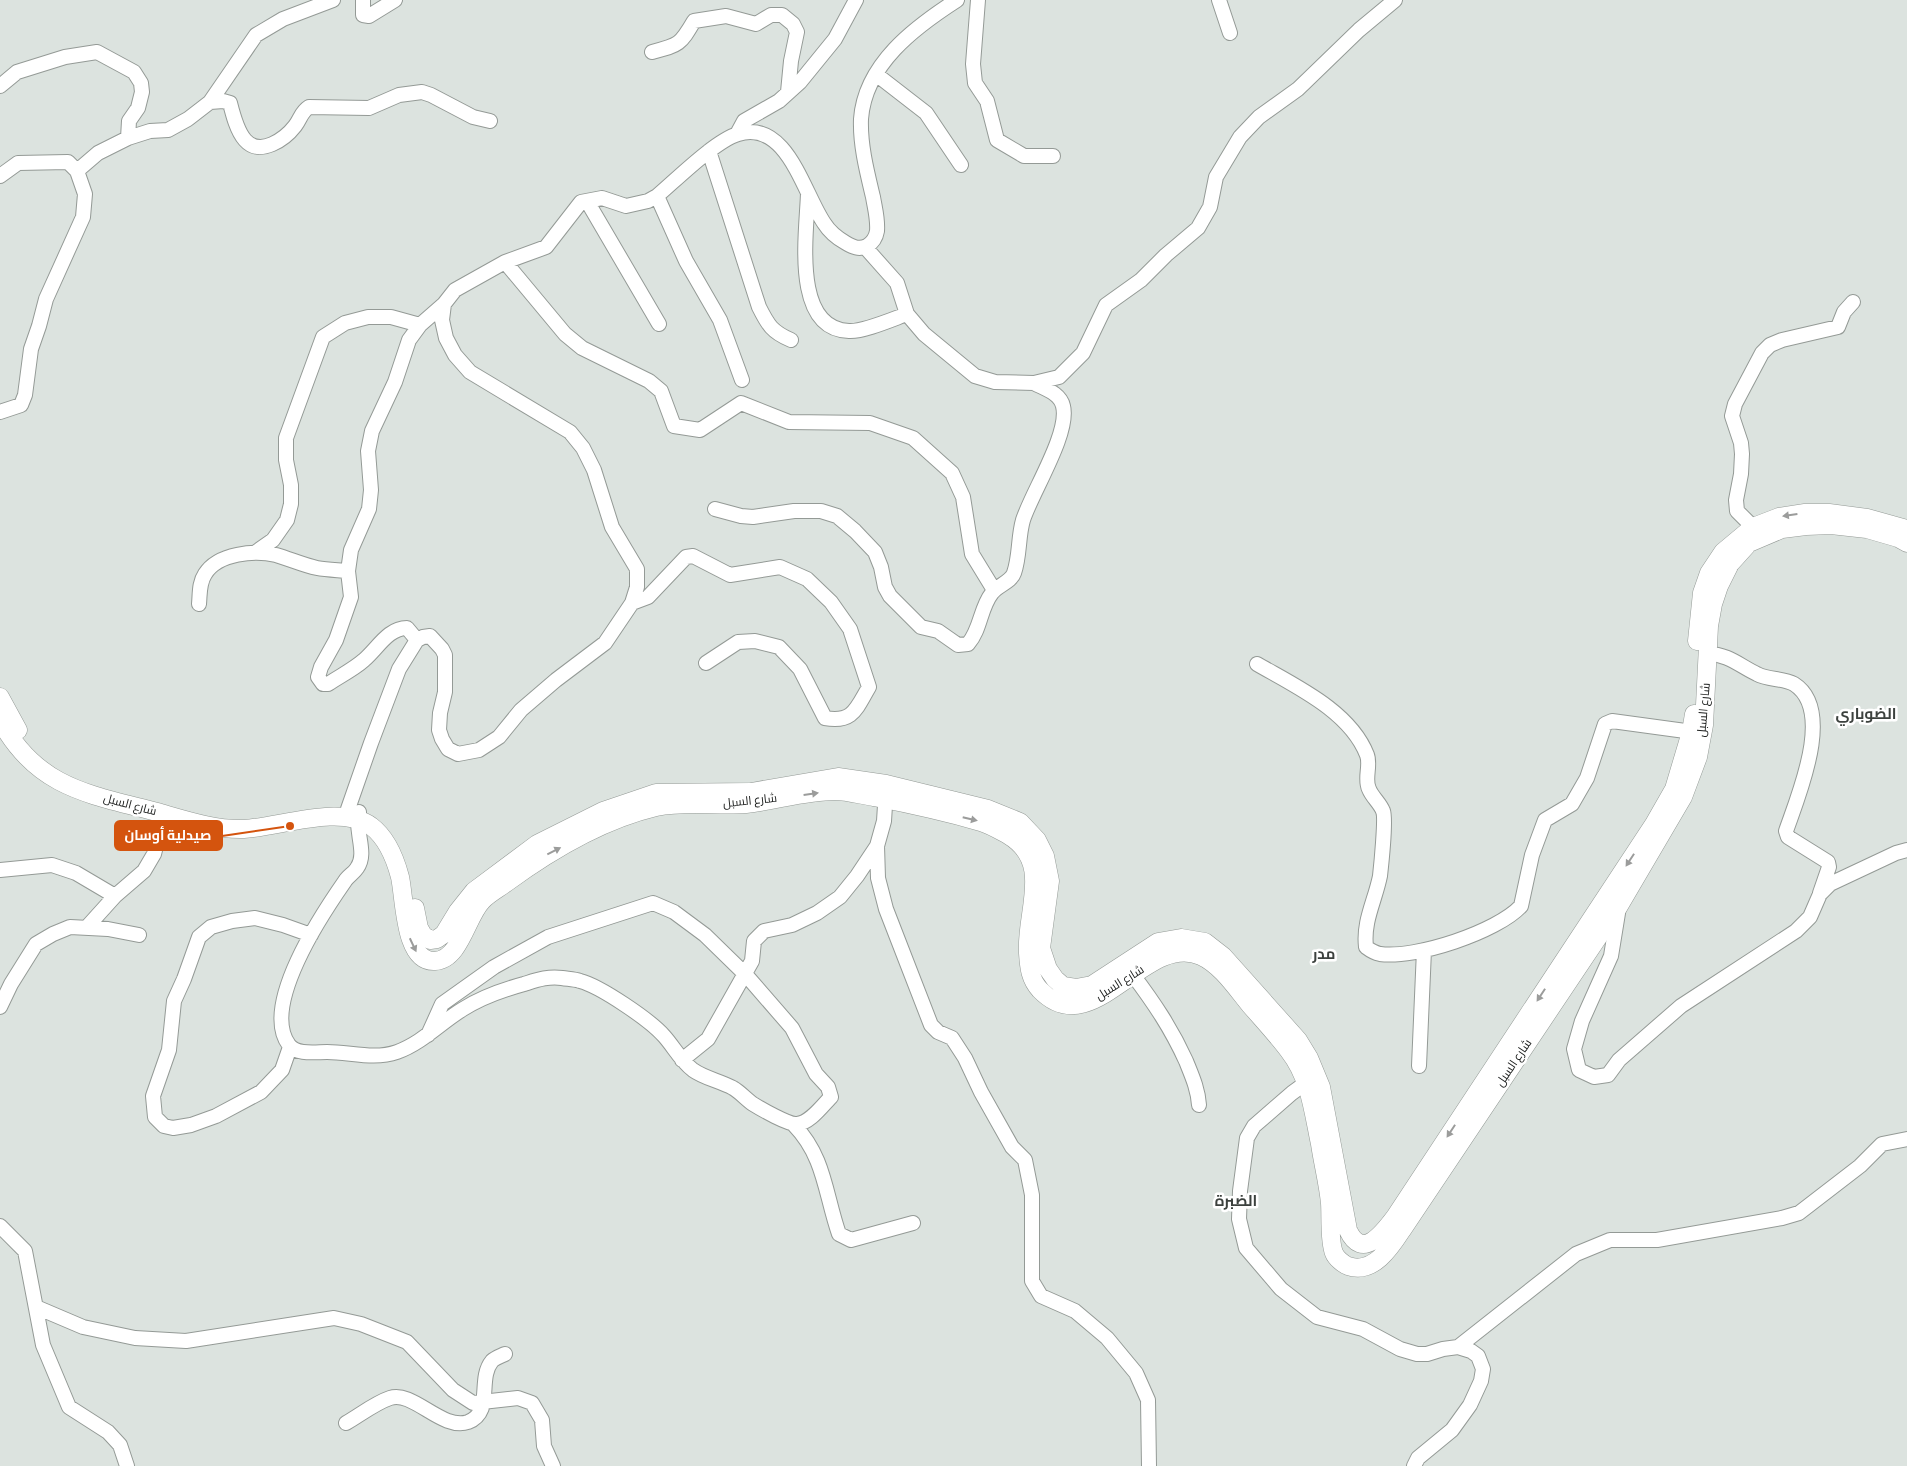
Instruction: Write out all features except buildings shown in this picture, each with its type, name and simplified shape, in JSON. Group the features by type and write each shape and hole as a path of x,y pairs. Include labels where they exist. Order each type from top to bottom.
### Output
{"main road":[{"name":"شارع السبل","path":"886,792 988,809 1020,822 1037,840 1045,856 1050,881 1041,948 1048,969 1063,986 1076,988 1092,985 1158,942 1181,938 1205,942 1223,956 1298,1040 1309,1058 1310,1092 1330,1197 1334,1253 1340,1261 1348,1266 1370,1265 1387,1252 1402,1230 1619,906 1684,797 1698,757 1694,715 1698,615 1702,593 1709,573 1723,552 1753,527 1779,517 1805,513 1829,513 1867,518 1902,526 1907,529"},
{"name":"شارع السبل","path":"0,697 21,734 34,751 45,762 79,779 225,819 249,819 294,811 355,813 377,823 389,834 408,869 419,928 423,935 430,940 437,939 444,934 458,911 474,891 537,844 602,812 656,793 751,792 838,777 987,824 1014,838 1025,848 1032,862 1034,880 1027,943 1030,974 1042,992 1060,1003 1077,1005 1095,1000 1165,955 1185,952 1202,957 1218,968 1288,1049 1311,1079 1321,1087 1348,1230 1358,1244 1364,1245 1382,1234 1654,824 1674,789 1697,733 1708,654 1712,604 1730,564 1749,543 1782,529 1806,526 1830,525 1867,529 1907,542"},
{"name":"شارع السبل","path":"0,720 12,742 28,759 43,771 76,790 164,814 226,829 249,828 355,813"}],"street":[{"path":"77,171 98,154 128,138 150,131 168,130 188,119 210,102 256,35 283,20 333,0"},
{"path":"363,0 362,15 369,16 395,0"},
{"path":"737,134 744,121 779,101 800,82 835,40 856,0"},
{"path":"417,640 407,628 398,628 389,634 364,660 328,684 322,684 318,677 336,640 351,597 348,570 351,550 369,509 371,490 368,451 372,431 395,382 409,340 420,325 444,304 455,290 505,262 546,247 581,202 602,198 626,206 648,201 658,196 709,151 737,134 755,131 770,136 790,159 824,223 838,238 854,248 865,247 873,242 877,233 877,216 862,145 861,118 867,93 884,60 923,22 957,0"},
{"path":"978,0 973,64 975,83 986,101 997,140 1024,156 1053,156"},
{"path":"1219,0 1230,33"},
{"path":"865,247 897,283 907,314 924,334 975,376 995,382 1034,383 1059,377 1084,353 1106,305 1141,280 1166,255 1198,228 1210,207 1216,177 1240,137 1259,117 1298,89 1359,30 1395,0"},
{"path":"652,52 674,46 682,41 694,21 726,16 756,24 771,15 782,15 793,24 797,32 791,61 788,92"},
{"path":"0,86 17,72 65,57 97,52 134,72 141,83 142,92 138,108 129,121 128,138"},
{"path":"877,75 926,113 961,165"},
{"path":"210,102 223,101 230,103 242,135 250,144 261,147 275,144 295,126 304,111 310,107 369,108 409,92 422,92 431,95 473,117 490,121"},
{"path":"709,151 759,307 768,325 779,335 791,340"},
{"path":"0,176 18,163 68,162 77,171 85,194 83,217 46,299 31,349 25,395 21,405 0,412"},
{"path":"808,192 805,274 810,300 817,314 832,328 849,332 907,314"},
{"path":"658,196 686,261 720,320 742,380"},
{"path":"587,201 659,324"},
{"path":"505,262 565,334 582,348 649,381 662,391 674,426 700,430 741,403 790,422 870,423 913,438 952,473 962,497 972,554 994,590"},
{"path":"1753,527 1737,511 1736,500 1741,474 1742,454 1741,443 1732,416 1735,404 1762,353 1770,345 1790,338 1838,327 1844,312 1853,302"},
{"path":"444,304 442,320 446,338 455,355 470,372 570,432 583,448 594,470 612,527 638,569 638,587 632,603 606,643 556,680 521,710 499,737 479,750 458,754 448,748 442,739 439,730 440,713 445,692 445,655 442,648 430,636 417,640 400,670 384,706 355,813 362,851 359,864 346,879 297,958 284,1001 282,1021 285,1038 290,1047 297,1051 354,1055 393,1053 410,1047 428,1036 442,1023 464,1008 492,993 550,976 581,981 641,1015 663,1035 682,1060 694,1071 734,1088 753,1104 794,1125 805,1136 818,1159 838,1234 851,1240 913,1223"},
{"path":"256,552 273,540 287,520 291,504 291,485 286,460 286,438 323,337 345,323 368,317 391,317 420,325"},
{"path":"715,509 753,517 794,511 821,511 836,516 855,531 875,552 881,567 885,587 890,596 921,627 938,632 958,644 968,644 975,636 988,599 994,590 1002,586 1014,574 1022,521 1060,436 1064,417 1063,405 1057,395 1034,383"},
{"path":"199,604 200,584 206,572 221,561 236,554 256,552 275,555 318,568 348,570"},
{"path":"632,603 648,597 686,557 693,556 730,575 780,567 807,579 831,602 850,629 869,687 855,711 839,720 825,718 800,669 779,647 755,641 738,642 706,663"},
{"path":"1619,906 1611,956 1582,1021 1574,1049 1579,1070 1594,1077 1608,1075 1619,1060 1681,1006 1796,931 1810,917 1820,894 1829,867 1828,862 1788,837 1786,831 1804,778 1813,730 1812,710 1805,694 1792,683 1758,675 1734,660 1716,654 1708,654"},
{"path":"1256,664 1299,688 1339,716 1357,736 1368,757 1368,788 1384,813 1380,876 1368,916 1365,938 1366,947 1377,954 1402,955 1424,950 1484,930 1521,906 1532,855 1545,820 1572,804 1587,778 1605,724 1612,721 1697,733"},
{"path":"886,792 884,821 877,846 878,878 886,909 931,1025 938,1032 952,1038 965,1058 981,1092 1012,1147 1025,1160 1032,1195 1032,1281 1042,1296 1075,1311 1107,1338 1136,1373 1148,1400 1149,1466"},
{"path":"87,928 114,896 144,871 154,854 164,814"},
{"path":"682,1060 708,1039 723,1010 746,975 752,961 754,941 764,931 792,925 817,913 840,897 877,846"},
{"path":"1820,894 1830,884 1849,874 1907,850"},
{"path":"0,870 52,865 76,873 114,896"},
{"path":"428,1036 442,1004 494,967 548,937 653,903 674,912 705,935 746,975 792,1028 816,1074 828,1087 831,1097 802,1123 794,1125"},
{"path":"290,1047 282,1070 261,1092 216,1116 190,1125 173,1128 164,1126 155,1117 153,1096 169,1050 174,1001 199,937 211,928 232,921 255,918 311,935"},
{"path":"0,1007 5,982 36,944 70,927 108,929 139,935"},
{"path":"1419,1066 1424,950"},
{"path":"1133,975 1162,1014 1176,1039 1198,1092 1199,1105"},
{"path":"1311,1079 1254,1126 1247,1138 1240,1191 1239,1219 1246,1248 1281,1289 1317,1317 1363,1330 1400,1349 1417,1354 1427,1354 1443,1348 1458,1347 1471,1351 1478,1356 1483,1369 1482,1381 1470,1405 1452,1430 1418,1458 1414,1466"},
{"path":"1458,1347 1576,1254 1610,1240 1657,1240 1782,1218 1799,1213 1860,1166 1882,1144 1907,1139"},
{"path":"0,1226 25,1251 43,1345 69,1407 108,1432 120,1445 126,1466"},
{"path":"36,1307 83,1327 135,1338 186,1341 334,1318 361,1324 407,1342 453,1390 473,1403 518,1398 532,1403 542,1420 544,1446 553,1466"},
{"path":"346,1423 391,1397 402,1398 451,1422 467,1422 480,1413 484,1402 486,1374 492,1361 505,1354"}],"place":[{"name":"صيدلية أوسان","path":"290,826"}],"district":[{"name":"الضوباري","path":"1866,714"},
{"name":"مدر","path":"1324,954"},
{"name":"الضبرة","path":"1236,1201"}]}
